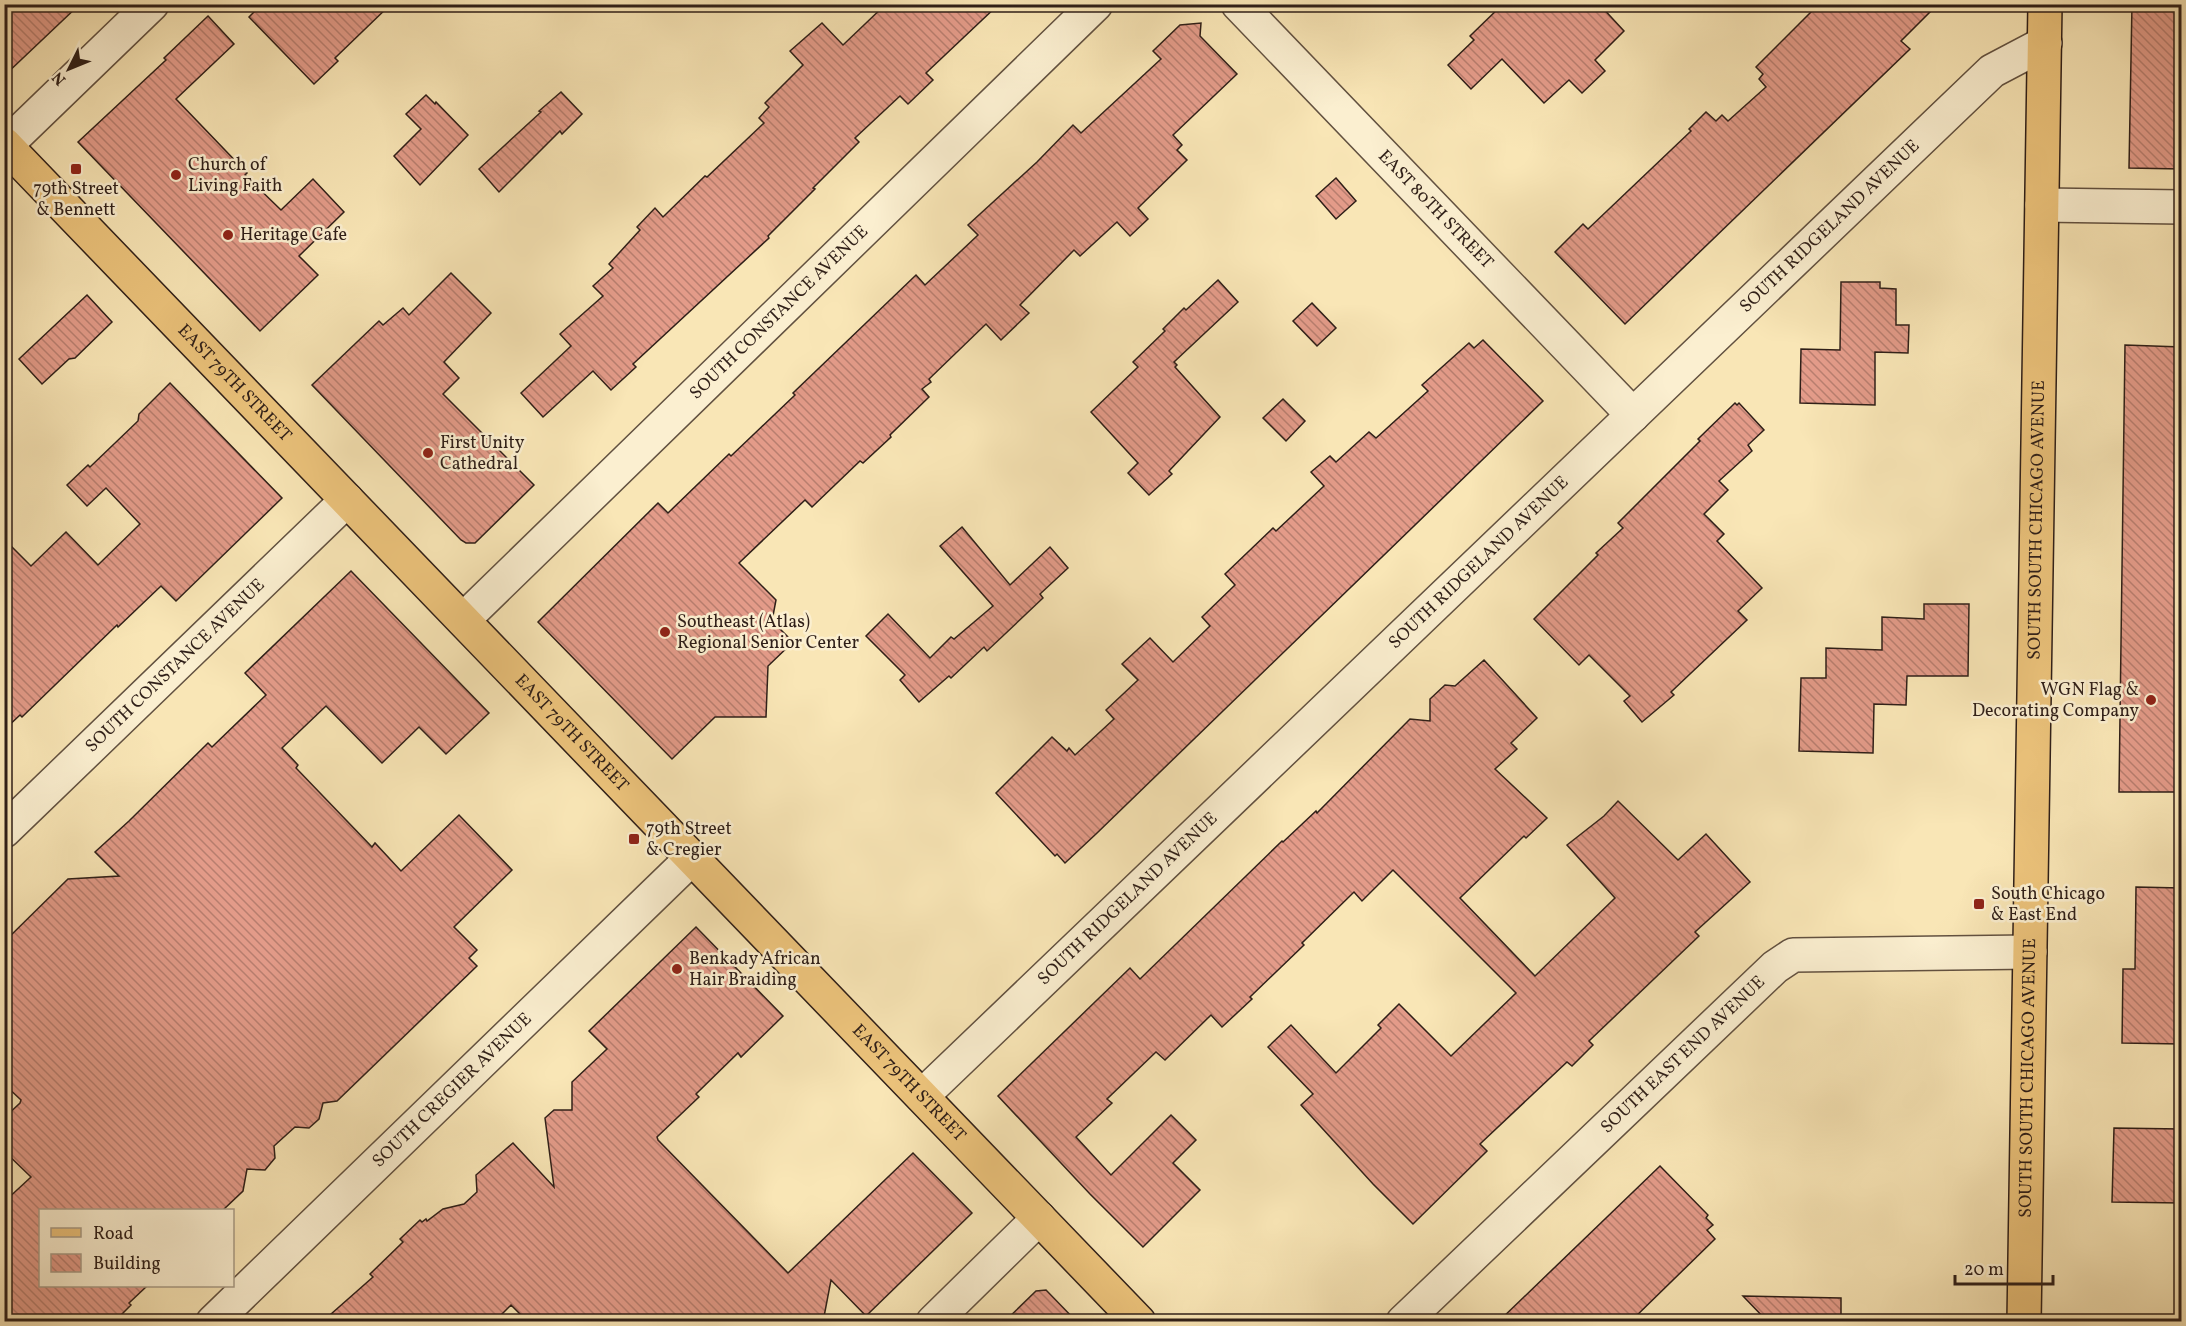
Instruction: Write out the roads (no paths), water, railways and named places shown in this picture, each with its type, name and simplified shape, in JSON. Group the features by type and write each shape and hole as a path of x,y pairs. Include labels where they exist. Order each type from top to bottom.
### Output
{"main road":[{"name":"SOUTH SOUTH CHICAGO AVENUE","path":"2024,1322 2045,4"},
{"name":"EAST 79TH STREET","path":"5,145 1139,1322"}],"street":[{"path":"5,145 152,4"},
{"name":"SOUTH CONSTANCE AVENUE","path":"463,620 1096,4"},
{"name":"EAST 80TH STREET","path":"1238,4 1633,415"},
{"name":"SOUTH RIDGELAND AVENUE","path":"922,1096 1992,71 2044,43"},
{"path":"2042,206 2181,207"},
{"name":"SOUTH CONSTANCE AVENUE","path":"4,831 347,500"},
{"name":"SOUTH CREGIER AVENUE","path":"213,1322 692,858"},
{"name":"SOUTH EAST END AVENUE","path":"1403,1322 1775,967 1793,955 2030,952"},
{"path":"933,1322 1039,1218"}],"place":[{"name":"79th Street & Bennett","path":"76,169"},
{"name":"Church of Living Faith","path":"176,175"},
{"name":"Heritage Cafe","path":"228,235"},
{"name":"First Unity Cathedral","path":"428,453"},
{"name":"Southeast (Atlas) Regional Senior Center","path":"665,632"},
{"name":"WGN Flag & Decorating Company","path":"2151,700"},
{"name":"79th Street & Cregier","path":"634,839"},
{"name":"South Chicago & East End","path":"1979,904"},
{"name":"Benkady African Hair Braiding","path":"677,969"}]}
